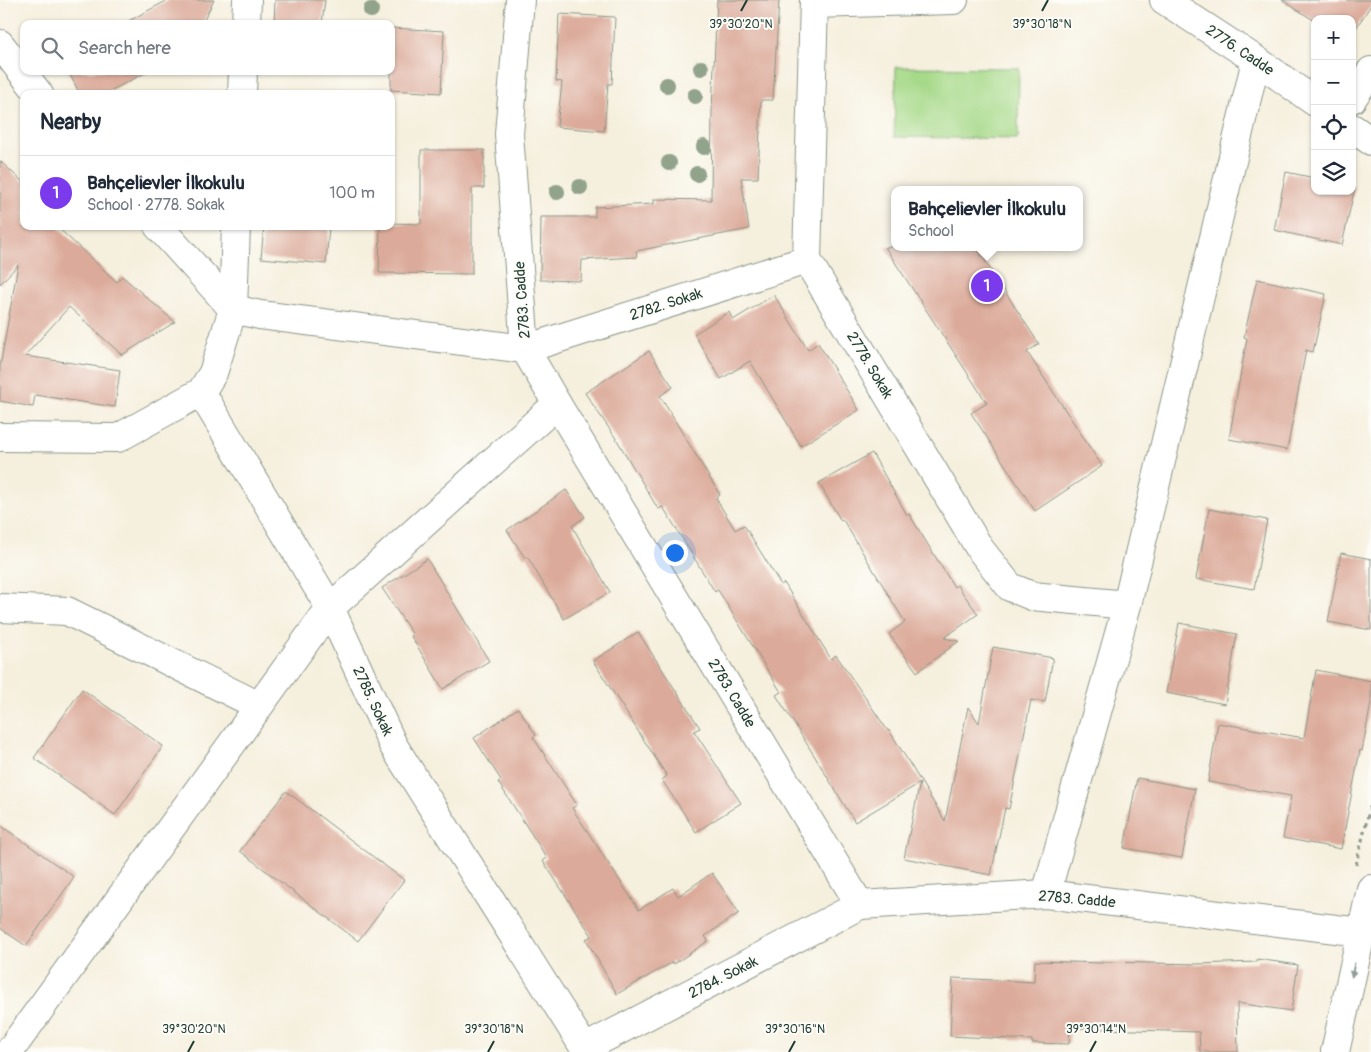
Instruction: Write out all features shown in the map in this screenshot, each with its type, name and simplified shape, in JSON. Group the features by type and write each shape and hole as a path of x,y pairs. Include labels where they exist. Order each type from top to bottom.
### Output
{"street":[{"path":"246,20 247,0"},
{"name":"2783. Cadde","path":"520,0 509,134 525,349 860,905 1046,894 1361,932"},
{"path":"807,260 814,2 954,0"},
{"name":"2776. Cadde","path":"1164,0 1256,60 1311,99"},
{"path":"0,44 20,70"},
{"path":"1046,894 1127,605 1256,60"},
{"path":"1356,93 1371,72"},
{"path":"24,75 36,90"},
{"path":"242,90 244,75"},
{"path":"1356,131 1371,141"},
{"path":"162,230 233,309 260,315 525,349"},
{"path":"0,437 118,438 201,392 213,372 233,309 236,230"},
{"name":"2782. Sokak","path":"525,349 807,260"},
{"name":"2778. Sokak","path":"807,260 980,549 1010,587 1032,596 1127,605"},
{"name":"2785. Sokak","path":"201,392 330,608 393,745 586,1050"},
{"path":"9,1052 330,608 557,404"},
{"path":"0,608 67,611 259,706"},
{"path":"1336,1052 1371,889"},
{"name":"2784. Sokak","path":"586,1050 860,905"}],"path":[{"path":"1356,866 1371,803"}],"green space":[{"path":"896,67 1019,68 1018,139 894,137"}],"building":[{"path":"168,0 214,0 204,20 130,20"},
{"path":"275,0 325,0 322,20 274,20"},
{"path":"717,0 779,0 773,100 761,100 758,178 741,178 749,229 636,251 637,257 582,260 581,281 540,280 541,217 595,217 595,207 654,204 654,199 711,200 712,110"},
{"path":"1282,0 1371,0 1371,5 1356,28 1356,15 1311,15 1311,18"},
{"path":"559,14 615,17 612,84 608,84 604,131 557,127 562,82 556,81"},
{"path":"395,28 444,31 441,93 391,90 391,75 395,75"},
{"path":"70,75 141,75 112,90 78,90"},
{"path":"421,150 484,150 484,188 472,188 472,274 379,273 380,230 395,230 395,223 421,224"},
{"path":"0,161 20,179 20,230 60,230 117,282 122,276 175,322 122,355 69,307 25,356 120,370 115,407 35,395 33,407 0,401 0,367 18,265 0,284"},
{"path":"1286,172 1311,177 1311,195 1353,195 1342,245 1274,230"},
{"path":"264,230 329,230 326,264 261,258"},
{"path":"885,247 891,247 891,251 979,251 1039,344 1027,352 1102,466 1035,511 971,413 987,403"},
{"path":"1257,279 1326,294 1313,352 1306,350 1287,450 1229,439 1247,338 1244,337"},
{"path":"774,295 808,350 818,343 859,410 801,446 750,361 721,379 694,334 729,312 733,320"},
{"path":"649,351 673,387 660,396 720,495 716,498 735,530 744,525 781,585 784,583 831,659 836,655 889,730 945,821 968,707 979,723 993,647 1053,658 1045,702 1031,700 1009,809 1005,808 991,875 904,858 920,783 855,822 776,695 781,692 718,590 715,592 663,507 658,509 617,440 585,393"},
{"path":"872,453 907,515 909,514 954,587 957,585 978,614 944,638 959,641 917,672 889,634 905,622 819,483"},
{"path":"566,490 585,517 572,526 610,592 564,619 527,556 525,558 507,530"},
{"path":"1209,509 1267,520 1254,589 1196,579"},
{"path":"1341,553 1371,559 1371,630 1328,622"},
{"path":"427,559 489,661 443,689 411,636 413,635 382,588"},
{"path":"1179,623 1237,634 1225,704 1166,693"},
{"path":"638,632 700,728 694,731 741,803 696,832 662,780 667,776 593,661"},
{"path":"1316,670 1371,681 1371,703 1341,849 1283,838 1291,796 1208,782 1218,723 1304,738"},
{"path":"82,689 163,746 115,815 34,758"},
{"path":"518,708 536,735 533,737 577,805 572,808 639,910 673,888 678,896 712,873 739,913 705,936 708,941 674,964 673,962 617,994 586,939 592,936 543,861 547,858 498,782 501,780 474,738"},
{"path":"1137,778 1195,789 1182,858 1124,848"},
{"path":"286,791 404,880 358,941 240,851"},
{"path":"0,825 74,877 26,946 0,928"},
{"path":"1257,959 1298,965 1291,1011 1237,1003 1238,1052 1200,1052 1199,1032 1070,1028 1069,1044 1032,1043 1032,1040 950,1036 953,978 1034,982 1035,961 1196,964 1257,962"}],"place":[{"name":"Bahçelievler İlkokulu","path":"987,286"}]}
